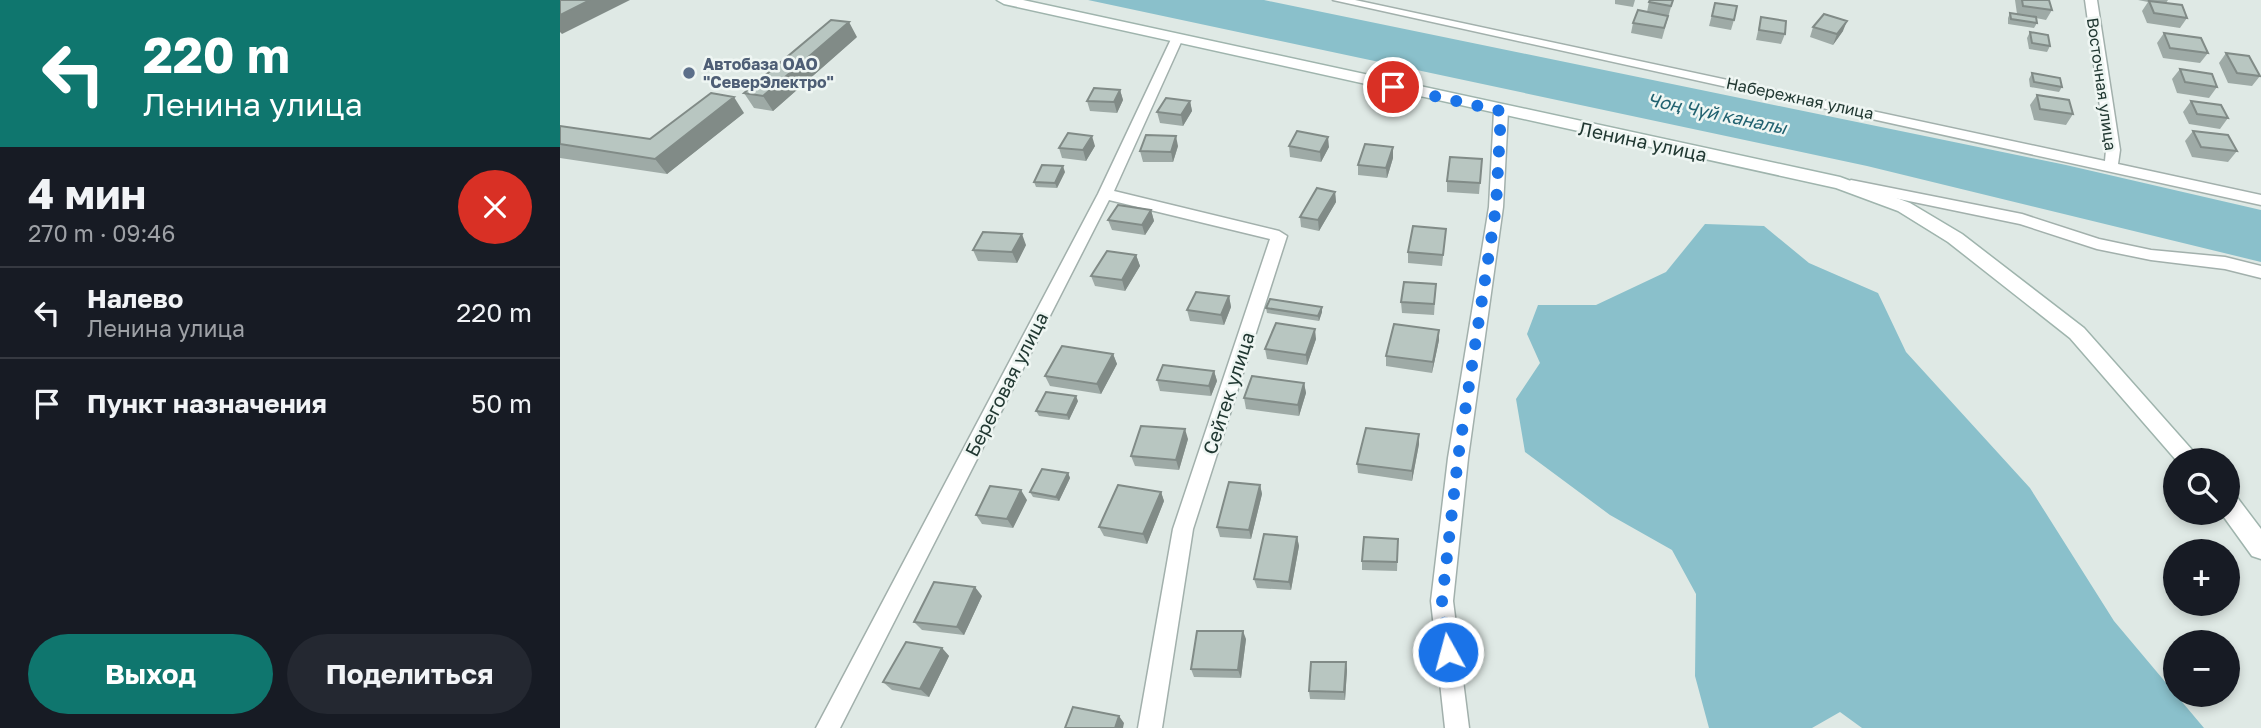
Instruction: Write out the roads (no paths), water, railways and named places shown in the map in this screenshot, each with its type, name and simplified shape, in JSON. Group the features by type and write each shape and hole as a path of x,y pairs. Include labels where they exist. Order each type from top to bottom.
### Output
{"street":[{"name":"Ленина улица","path":"1004,0 1501,111 1840,183 1904,207 1955,238 2077,333 2179,448"},
{"name":"Набережная улица","path":"1339,0 2261,200"},
{"name":"Восточная улица","path":"2091,0 2113,150 2111,167"},
{"name":"Береговая улица","path":"828,728 1105,194 1177,37"},
{"path":"1457,728 1442,601 1458,458 1496,207 1501,111"},
{"path":"1840,183 2022,219 2118,248 2225,263 2261,272"},
{"name":"Сейтек улица","path":"1105,194 1279,236 1184,529 1150,728"},
{"path":"2117,231 2118,248"},
{"path":"2240,519 2261,548"}],"water":[{"name":"Чоң Чүй каналы","path":"1088,0 1264,0 2066,165 2261,210 2261,262 1867,166"},
{"path":"1705,224 1764,226 1809,263 1878,293 1906,352 2030,488 2114,621 2163,679 2163,707 2186,707 2204,728 1862,728 1840,712 1812,728 1709,728 1695,676 1696,594 1672,550 1610,515 1525,452 1516,399 1540,363 1527,334 1538,305 1596,305 1666,272"}],"place":[{"name":"Автобаза ОАО \"СеверЭлектро\"","path":"689,73"}]}
